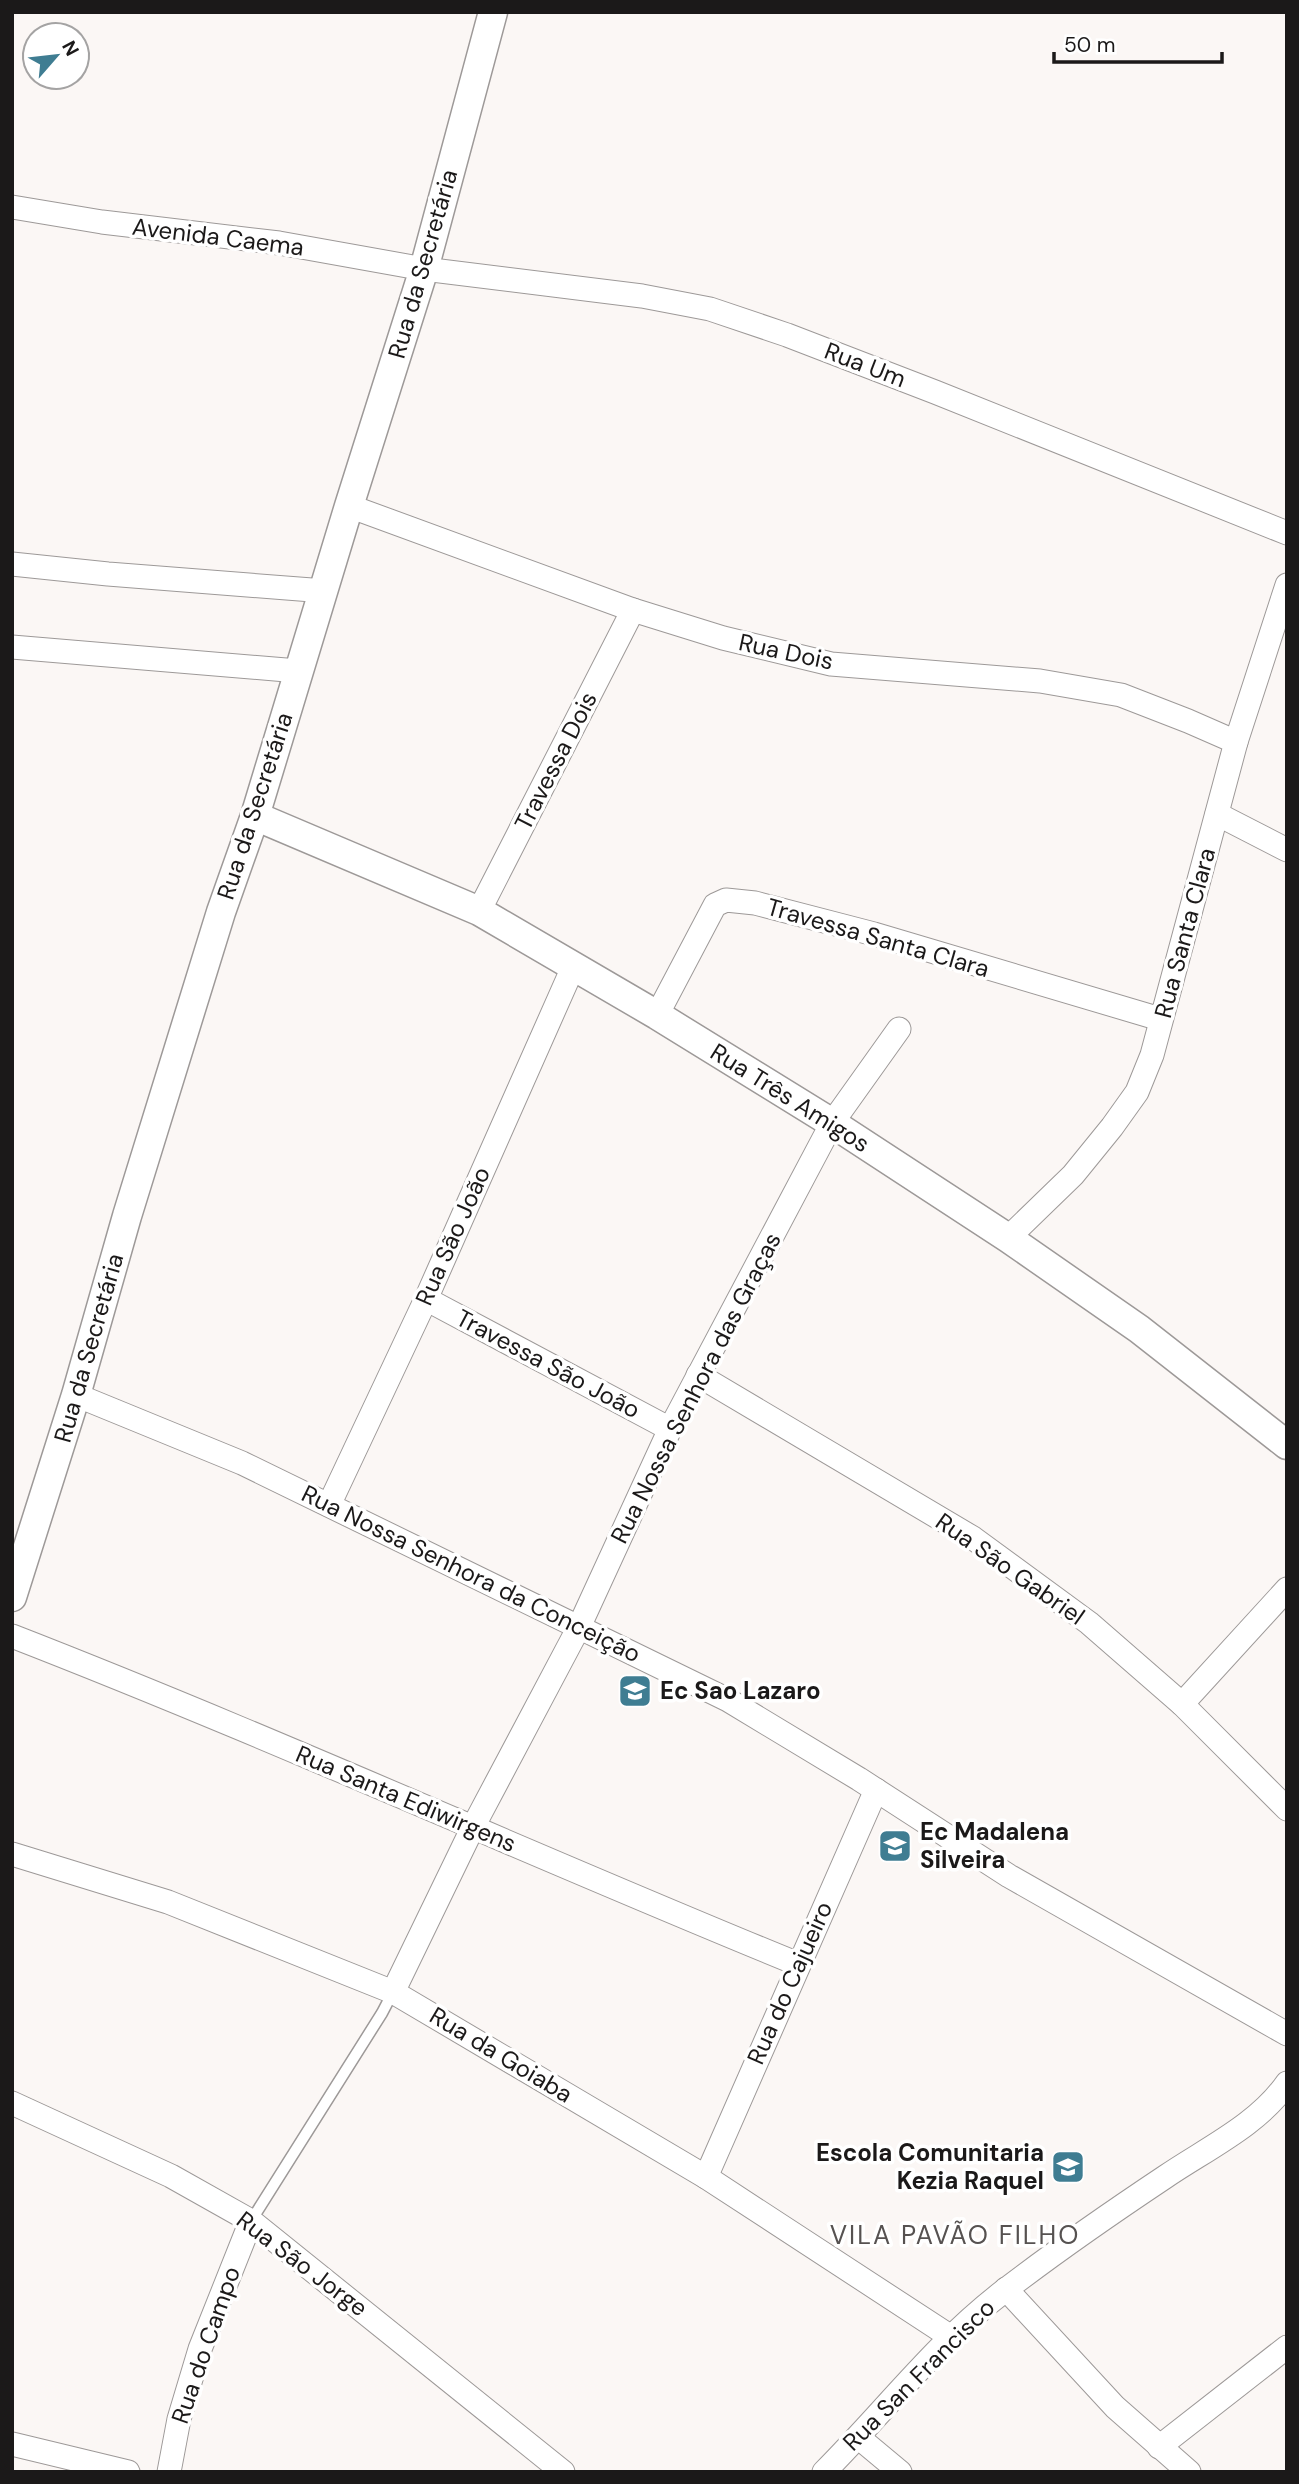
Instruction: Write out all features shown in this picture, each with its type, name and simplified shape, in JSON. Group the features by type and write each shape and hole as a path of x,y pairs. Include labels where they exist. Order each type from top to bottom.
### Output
{"street":[{"name":"Rua da Secretária","path":"12,1598 76,1395 127,1216 220,912 255,816 424,269 493,12"},
{"name":"Avenida Caema","path":"12,207 102,222 279,243 424,269"},
{"name":"Rua Um","path":"424,269 642,296 710,309 787,334 898,377 1287,533"},
{"name":"Rua Dois","path":"349,506 633,610 723,638 831,664 1040,681 1121,695 1236,742"},
{"path":"12,565 325,591"},
{"name":"Rua Santa Clara","path":"1008,1238 1073,1175 1137,1091 1152,1055 1236,742 1287,585"},
{"name":"Travessa Dois","path":"479,911 633,610"},
{"path":"12,647 298,671"},
{"path":"1217,814 1287,850"},
{"name":"Rua Três Amigos","path":"255,816 479,911 657,1015 831,1123 1008,1238 1139,1329 1284,1439"},
{"name":"Travessa Santa Clara","path":"657,1015 715,905 726,900 755,903 874,934 1160,1019"},
{"name":"Rua São João","path":"329,1505 426,1299 574,965"},
{"name":"Rua Nossa Senhora das Graças","path":"393,1992 473,1827 579,1627 670,1429 698,1375 831,1123 898,1029"},
{"name":"Travessa São João","path":"426,1299 670,1429"},
{"name":"Rua São Gabriel","path":"698,1375 973,1538 1089,1623 1182,1704 1287,1809"},
{"name":"Rua Nossa Senhora da Conceição","path":"76,1395 242,1463 728,1700 1009,1875 1287,2034"},
{"path":"1182,1704 1287,1589"},
{"name":"Rua Santa Ediwirgens","path":"12,1636 147,1689 611,1888 799,1964"},
{"name":"Rua do Cajueiro","path":"706,2177 876,1790"},
{"name":"Rua da Goiaba","path":"12,1854 168,1902 393,1992 706,2177 951,2337"},
{"name":"Rua San Francisco","path":"824,2472 951,2337 1006,2289 1163,2178 1244,2125 1287,2083"},
{"name":"Rua São Jorge","path":"12,2103 171,2176 251,2221 563,2472"},
{"name":"Rua do Campo","path":"169,2472 179,2419 200,2349 251,2221"},
{"path":"1006,2289 1115,2407 1189,2472"},
{"path":"1159,2447 1287,2347"},
{"path":"858,2437 900,2472"},
{"path":"12,2444 128,2472"}],"lane":[{"path":"251,2221 393,1992"}],"place":[{"name":"Ec Sao Lazaro","path":"635,1691"},
{"name":"Ec Madalena Silveira","path":"895,1846"},
{"name":"Escola Comunitaria Kezia Raquel","path":"1068,2167"}],"district":[{"name":"VILA PAVÃO FILHO","path":"955,2235"}]}
